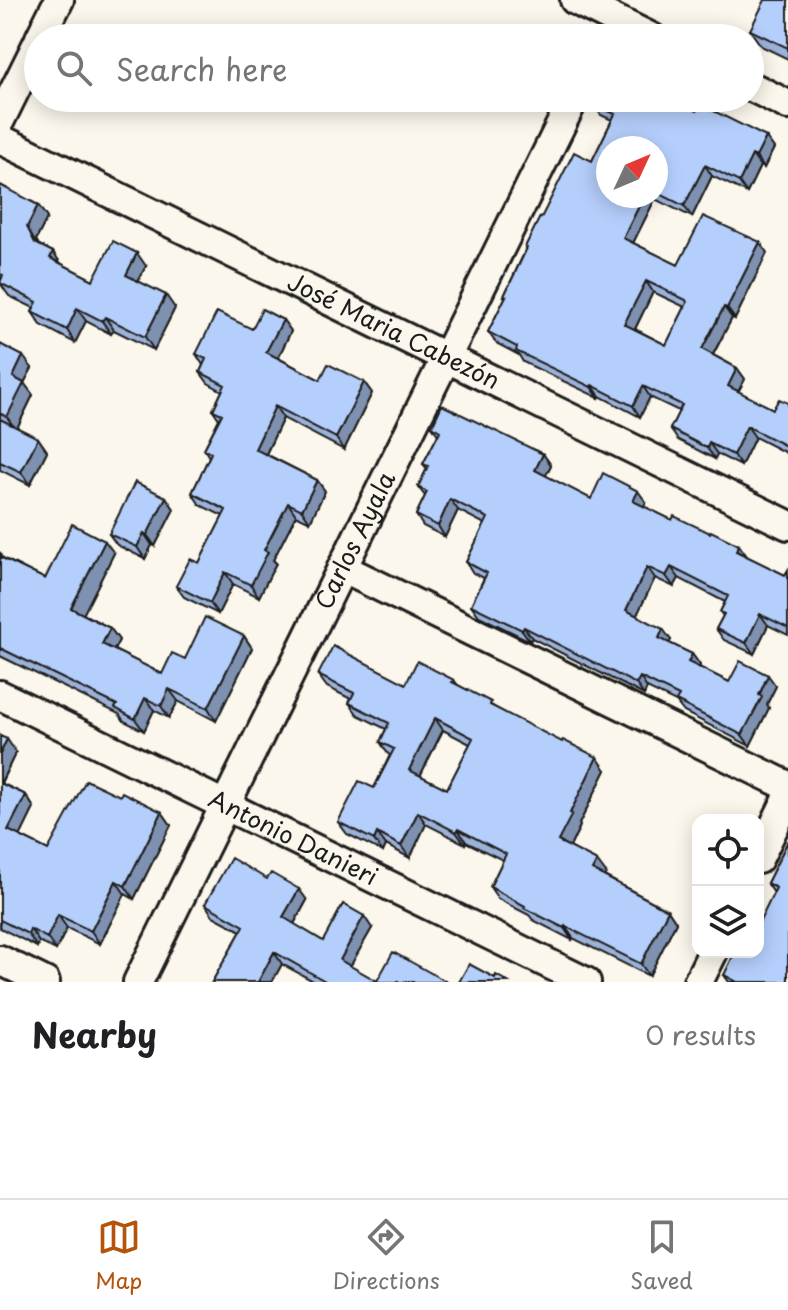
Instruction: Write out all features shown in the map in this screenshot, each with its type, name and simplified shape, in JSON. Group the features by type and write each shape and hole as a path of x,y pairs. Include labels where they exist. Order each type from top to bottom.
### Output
{"street":[{"path":"47,24 59,0"},
{"path":"575,0 613,19"},
{"path":"0,120 24,71"},
{"path":"764,93 788,105"},
{"name":"Carlos Ayala","path":"138,982 567,112"},
{"name":"José Maria Cabezón","path":"0,139 788,525"},
{"path":"342,568 788,786"},
{"name":"Antonio Danieri","path":"0,695 586,982"},
{"path":"764,847 788,798"},
{"path":"698,982 710,958"},
{"path":"0,960 45,982"}],"building":[{"path":"765,0 788,0 788,48 764,37 764,24 753,24"},
{"path":"611,112 716,112 766,137 756,157 752,155 739,182 705,165 684,206 668,198 668,136 604,136 615,114"},
{"path":"574,152 592,161 596,153 596,208 638,208 623,238 678,265 703,216 760,242 727,308 724,307 702,349 737,368 728,386 773,409 779,399 788,403 788,447 747,426 733,455 709,443 707,448 670,429 682,405 643,386 633,406 516,351 517,347 488,332 525,247","holes":["646,281 687,303 666,345 624,324"]},
{"path":"0,185 38,205 27,227 35,243 53,252 50,258 93,280 113,241 137,253 126,275 166,295 145,337 105,317 102,321 77,308 67,330 32,312 37,302 0,283 3,275 0,274"},
{"path":"262,309 283,320 266,352 320,380 328,364 364,382 336,438 275,406 255,449 317,480 302,510 288,503 264,550 268,552 251,585 225,572 210,603 176,586 190,559 199,563 226,510 192,493 211,453 204,449 222,414 213,410 225,385 200,372 206,359 196,354 217,312 252,329"},
{"path":"0,344 23,356 13,377 24,383 7,417 0,413"},
{"path":"442,405 543,454 535,470 591,499 603,473 638,491 633,501 672,520 674,516 711,531 739,545 736,551 785,575 788,570 788,628 760,614 746,643 716,629 728,596 671,567 666,576 647,567 626,610 663,629 659,638 692,654 688,662 729,682 740,661 768,675 759,695 762,697 742,735 676,701 679,696 640,677 636,684 524,627 522,630 471,605 487,573 466,562 488,518 450,499 438,526 416,515 427,492 418,487 428,466 423,464 440,431 432,426"},
{"path":"0,419 38,438 21,472 0,462"},
{"path":"135,482 166,497 147,535 144,533 137,547 109,534"},
{"path":"72,524 105,541 71,608 110,628 102,644 162,674 172,653 185,659 205,617 244,636 208,708 169,689 161,706 145,698 135,719 115,708 117,705 0,648 0,557 45,579"},
{"path":"333,646 406,684 417,661 491,702 490,705 597,757 558,841 597,861 592,870 668,910 641,964 524,908 490,887 506,854 458,829 456,832 418,812 401,846 377,833 374,840 338,822 359,781 374,788 394,749 380,742 389,723 349,703 354,693 318,675","holes":["435,718 473,738 447,789 409,770"]},
{"path":"0,736 7,739 0,754"},
{"path":"86,780 120,796 122,792 162,812 125,886 116,881 91,931 58,915 47,938 30,929 28,934 0,920 0,783 26,795 8,830 48,850"},
{"path":"788,841 788,982 737,982 724,975 732,958 764,958 764,913 776,888 767,883"},
{"path":"231,858 267,879 271,873 299,889 283,917 323,941 343,904 364,916 340,960 377,981 393,952 447,982 327,982 274,952 258,982 212,982 244,926 205,904"},
{"path":"469,964 495,978 496,975 508,982 459,982"}]}
